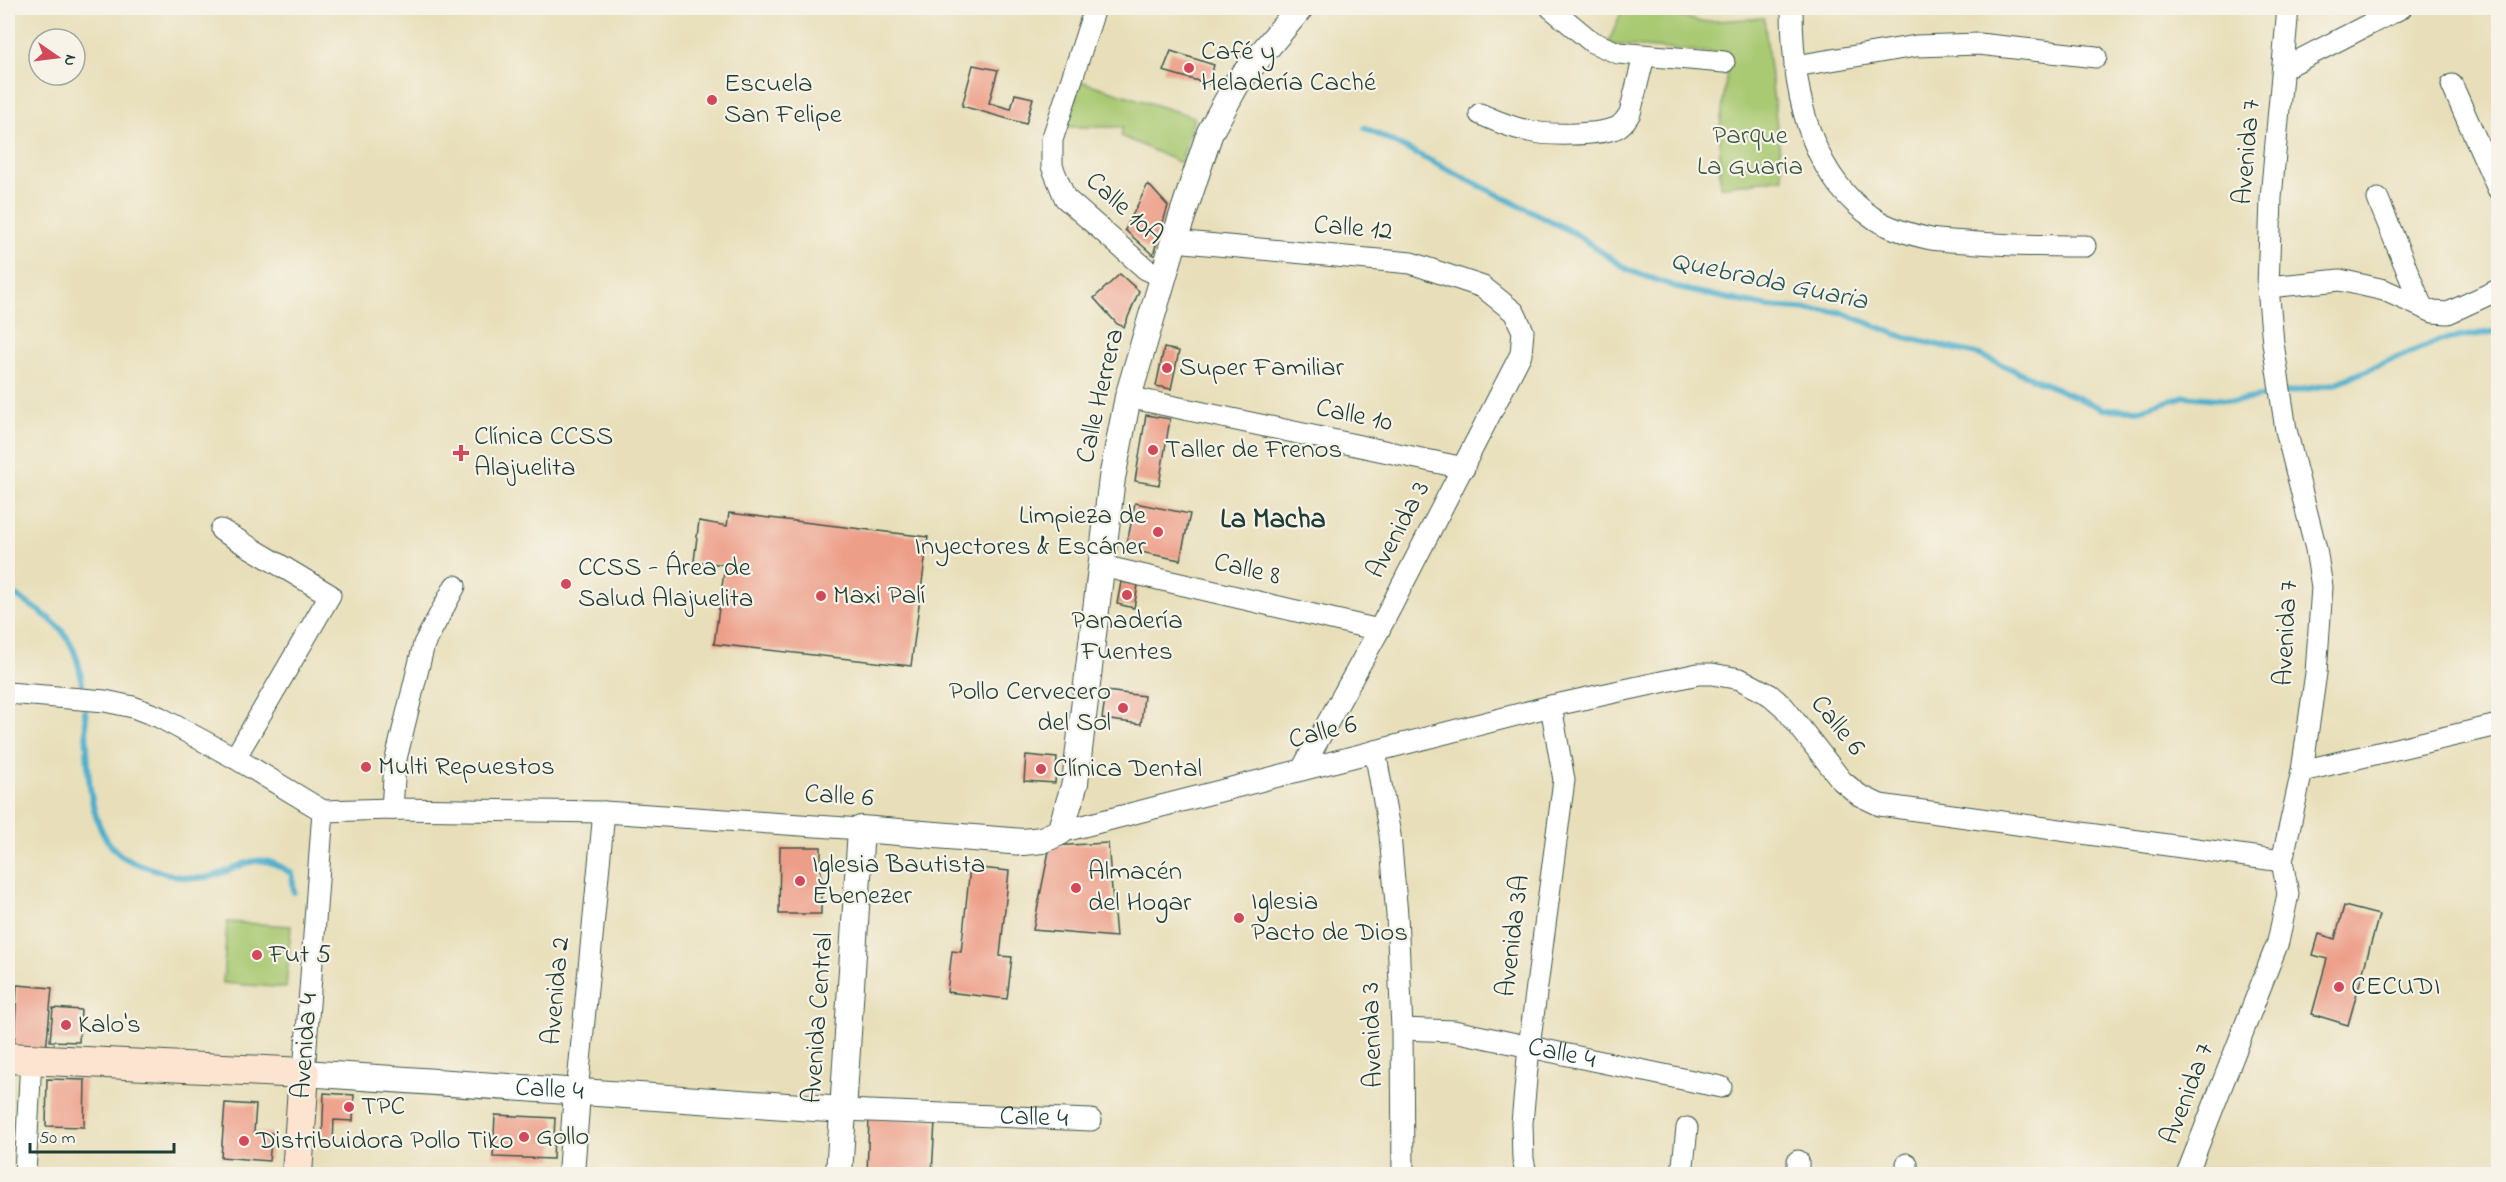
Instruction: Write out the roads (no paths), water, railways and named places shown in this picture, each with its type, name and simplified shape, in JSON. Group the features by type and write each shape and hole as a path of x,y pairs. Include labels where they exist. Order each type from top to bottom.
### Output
{"main road":[{"name":"Calle 4","path":"19,1059 304,1073"},
{"name":"Avenida 4","path":"297,1174 304,1073"}],"street":[{"name":"Calle 10A","path":"1095,8 1052,140 1052,166 1065,198 1146,269 1163,277"},
{"name":"Calle Herrera","path":"1060,832 1075,783 1112,478 1128,397 1174,241 1210,132 1238,83 1300,8"},
{"path":"1551,8 1592,42 1618,53 1724,62"},
{"path":"1792,8 1795,66 1807,125 1818,153 1833,179 1853,202 1876,220 1932,239 2005,246 2085,246"},
{"name":"Avenida 7","path":"2187,1174 2278,942 2288,894 2282,861 2302,771 2316,674 2322,587 2316,549 2286,430 2272,343 2268,287 2271,198 2288,8"},
{"path":"2284,68 2401,8"},
{"path":"1795,66 1916,46 1979,44 2096,57"},
{"path":"1480,114 1506,125 1532,132 1572,134 1613,129 1620,125 1630,113 1644,56"},
{"path":"2452,85 2499,189"},
{"path":"2378,199 2422,307"},
{"name":"Calle 12","path":"1174,241 1411,263 1483,287 1514,312"},
{"path":"2268,287 2340,280 2384,290 2433,312 2448,313 2499,290"},
{"name":"Avenida 3","path":"1302,769 1379,630 1521,354 1524,331 1514,312"},
{"name":"Calle 10","path":"1128,397 1464,468"},
{"path":"221,530 330,595 235,758"},
{"name":"Calle 8","path":"1102,566 1379,630"},
{"path":"392,809 395,763 424,644 455,586"},
{"name":"Calle 6","path":"323,810 604,812 1023,842 1042,840 1060,832 1201,798 1302,769 1551,706 1698,674 1740,679 1770,695 1784,707 1842,781 1859,795 1880,805 2282,861"},
{"path":"8,693 105,701 133,707 159,717 235,758 323,810"},
{"name":"Avenida 3A","path":"1526,1174 1523,1159 1522,1123 1529,1047 1564,780 1551,706"},
{"path":"2302,771 2499,724"},
{"name":"Avenida 3","path":"1375,751 1390,835 1402,1029 1403,1174"},
{"name":"Avenida 4","path":"304,1073 323,810"},
{"name":"Avenida 2","path":"571,1174 604,812"},
{"name":"Avenida Central","path":"839,1174 861,829"},
{"name":"Calle 4","path":"1402,1029 1454,1031 1721,1087"},
{"path":"19,1059 26,1174"},
{"name":"Calle 4","path":"304,1073 577,1094 844,1110 1091,1120"},
{"path":"1682,1174 1686,1128"}],"waterway":[{"name":"Quebrada Guaria","path":"1365,128 1574,233 1628,270 1682,289 1769,307 1840,312 1901,336 1980,355 2103,409 2139,410 2185,396 2237,401 2334,384 2440,340 2498,331"},
{"path":"8,591 48,618 67,638 79,665 82,684"},
{"path":"85,711 93,804 105,838 119,854 133,862 161,872 192,878 216,875 246,863 262,860 280,866 292,874 294,892"}],"place":[{"name":"Café y Heladería Caché","path":"1189,68"},
{"name":"Escuela San Felipe","path":"712,100"},
{"name":"Super Familiar","path":"1167,368"},
{"name":"Taller de Frenos","path":"1153,450"},
{"name":"Clínica CCSS Alajuelita","path":"461,453"},
{"name":"Limpieza de Inyectores & Escáner","path":"1158,532"},
{"name":"CCSS - Área de Salud Alajuelita","path":"566,584"},
{"name":"Panadería Fuentes","path":"1127,595"},
{"name":"Maxi Palí","path":"821,596"},
{"name":"Pollo Cervecero del Sol","path":"1123,708"},
{"name":"Multi Repuestos","path":"366,767"},
{"name":"Clínica Dental","path":"1041,769"},
{"name":"Iglesia Bautista Ebenezer","path":"800,881"},
{"name":"Almacén del Hogar","path":"1076,888"},
{"name":"Iglesia Pacto de Dios","path":"1239,918"},
{"name":"Fut 5","path":"257,955"},
{"name":"CECUDI","path":"2339,987"},
{"name":"Kalo's","path":"66,1025"},
{"name":"TPC","path":"349,1107"},
{"name":"Gollo","path":"524,1137"},
{"name":"Distribuidora Pollo Tiko","path":"244,1141"}],"district":[{"name":"La Macha","path":"1273,520"}],"park label":[{"name":"Parque La Guaria","path":"1750,152"}]}
